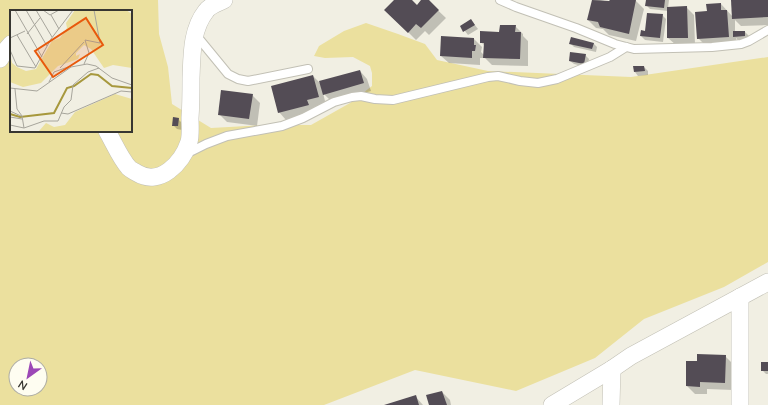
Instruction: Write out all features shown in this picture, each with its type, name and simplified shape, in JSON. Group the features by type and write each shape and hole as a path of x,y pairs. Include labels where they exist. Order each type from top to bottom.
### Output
{"street":[{"path":"108,132 130,168 141,175 152,177 161,176 180,160 189,141 193,42 199,23 206,9 224,0"},
{"path":"0,59 10,45"},
{"path":"552,405 631,356 768,282"},
{"path":"740,297 740,405"},
{"path":"611,405 612,369"}],"lane":[{"path":"500,0 615,44 634,49 712,47 741,44 768,30"},
{"path":"195,35 228,74 238,79 248,81 308,69"},
{"path":"184,152 192,151 227,136 282,126 303,118 334,102 352,97 361,96 375,99 393,100 488,77 498,76 538,83 557,79 610,57 626,47"}],"shaded area":[{"path":"0,0 158,0 159,34 168,67 172,104 211,128 267,125 311,125 350,103 372,86 372,73 370,66 353,57 325,58 314,56 319,46 344,31 366,23 425,44 437,60 488,71 631,77 768,57 768,262 724,287 644,319 595,358 516,391 415,370 324,405 0,405"}],"building":[{"path":"394,0 412,0 417,5 421,0 429,0 439,10 421,28 416,24 408,33 384,10"},
{"path":"592,0 636,0 629,34 600,27 598,22 587,20"},
{"path":"646,0 665,0 664,8 645,6"},
{"path":"731,0 768,0 768,17 732,19"},
{"path":"721,3 721,10 727,10 729,37 697,39 695,12 707,11 706,4"},
{"path":"687,6 688,38 667,38 667,7"},
{"path":"647,13 663,14 660,38 640,36 641,30 645,31"},
{"path":"471,19 475,25 463,32 460,26"},
{"path":"500,25 516,25 515,32 521,32 520,59 483,58 484,43 480,43 480,31 499,32"},
{"path":"733,31 745,31 745,36 733,37"},
{"path":"441,36 474,38 474,45 476,45 475,51 472,51 472,58 440,56"},
{"path":"571,37 594,43 592,49 569,44"},
{"path":"570,52 586,54 584,64 569,61"},
{"path":"633,66 644,66 645,71 634,72"},
{"path":"360,70 364,83 323,95 319,81"},
{"path":"313,75 319,97 307,100 309,105 278,113 271,86"},
{"path":"221,90 253,94 249,119 218,115"},
{"path":"173,117 179,118 178,126 172,126"},
{"path":"697,354 726,355 725,383 700,382 700,387 686,386 686,361 697,361"},
{"path":"761,362 768,362 768,371 761,371"},
{"path":"442,391 447,405 429,405 426,395"},
{"path":"416,395 419,405 384,405"}]}
